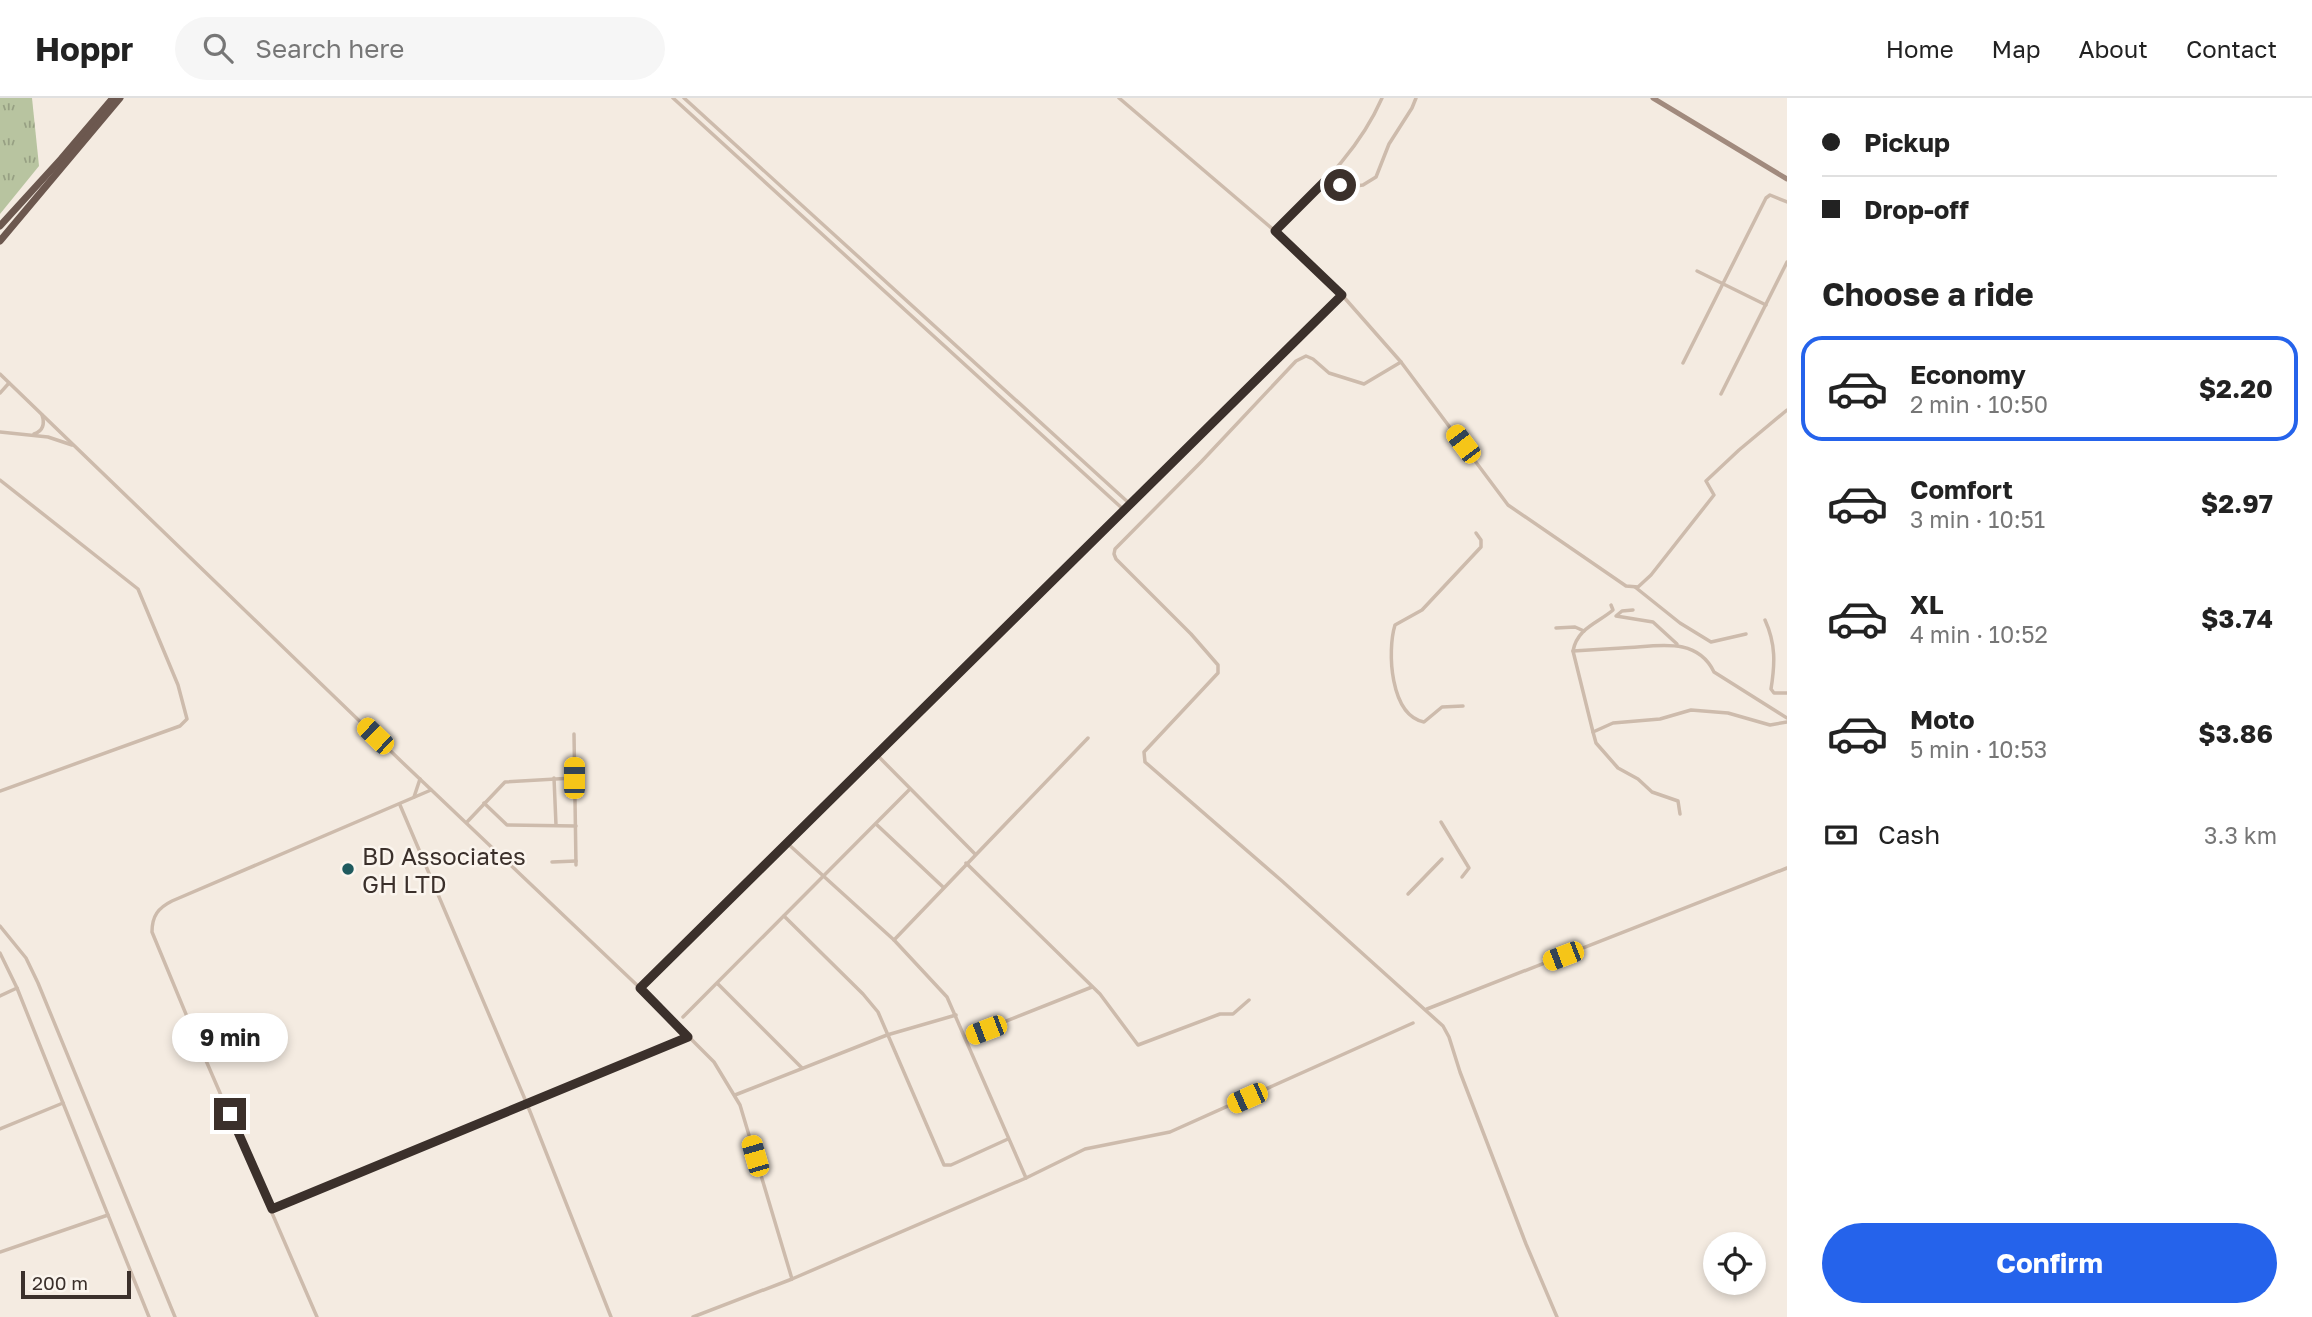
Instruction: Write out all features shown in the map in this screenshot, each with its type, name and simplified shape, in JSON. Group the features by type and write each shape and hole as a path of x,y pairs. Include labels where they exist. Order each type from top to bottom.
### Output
{"highway":[{"path":"0,226 113,98"},
{"path":"0,241 120,98"}],"main road":[{"path":"1653,98 1787,179"}],"street":[{"path":"673,98 1124,510"},
{"path":"684,98 1130,505"},
{"path":"1119,98 1275,231 1342,295 1401,362 1508,505 1626,586 1636,587 1680,623 1711,642 1746,634"},
{"path":"1275,231 1354,149 1376,114 1382,98"},
{"path":"1324,182 1356,186 1376,177 1389,144 1416,98"},
{"path":"1683,363 1766,198 1770,195 1787,202"},
{"path":"1721,394 1787,262"},
{"path":"1698,271 1766,305"},
{"path":"640,988 1342,295"},
{"path":"1401,362 1364,384 1329,373 1306,356 1296,360 1194,471 1115,549 1114,554 1191,634 1219,669 1217,675 1144,752 1145,762 1427,1009 1447,1032 1479,1124 1557,1317"},
{"path":"0,374 714,1062 735,1095 792,1279"},
{"path":"0,393 9,383"},
{"path":"1636,587 1651,575 1714,495 1706,481 1787,410"},
{"path":"29,435 41,431 44,422 42,414"},
{"path":"0,432 48,437 74,446"},
{"path":"0,480 138,589 178,685 187,719 180,726 0,791"},
{"path":"1463,706 1441,707 1424,722 1410,715 1399,699 1391,657 1395,625 1422,610 1481,547 1481,540 1476,533"},
{"path":"1611,605 1613,610 1584,631 1575,642 1573,651 1596,743 1618,768 1638,779 1652,792 1678,801 1681,814"},
{"path":"1633,610 1619,612 1616,617 1653,622 1679,645 1710,662 1714,672 1787,720"},
{"path":"1765,620 1775,656 1771,690 1774,693 1787,694"},
{"path":"1556,628 1575,627 1584,631"},
{"path":"1573,651 1679,645"},
{"path":"1593,732 1614,723 1660,719 1691,710 1728,713 1770,725 1787,720"},
{"path":"552,862 576,863 574,734"},
{"path":"894,940 1088,738"},
{"path":"876,754 975,853"},
{"path":"554,778 556,826"},
{"path":"467,822 505,782 574,778"},
{"path":"414,798 420,779"},
{"path":"683,1017 909,789"},
{"path":"317,1317 178,996 152,932 152,922 160,906 431,790"},
{"path":"484,803 505,824 513,826 576,825"},
{"path":"400,805 527,1104 611,1317"},
{"path":"1441,822 1469,868 1462,877"},
{"path":"876,824 943,887"},
{"path":"787,843 894,940 947,997 1026,1178"},
{"path":"1408,894 1442,859"},
{"path":"966,863 1092,987 1138,1045 1220,1014 1233,1014 1249,1000"},
{"path":"1427,1009 1787,867"},
{"path":"784,916 878,1012 944,1166 1009,1139"},
{"path":"0,926 26,958 38,983 175,1317"},
{"path":"0,953 17,988 149,1317"},
{"path":"718,984 802,1068"},
{"path":"966,1037 1092,987"},
{"path":"0,996 17,988"},
{"path":"735,1095 887,1035 956,1015"},
{"path":"693,1317 792,1279 1026,1178 1085,1149 1170,1132 1413,1023"},
{"path":"272,1209 688,1037"},
{"path":"0,1129 63,1103"},
{"path":"0,1252 108,1215"}],"green space":[{"path":"0,98 32,98 39,166 0,214"}],"place":[{"name":"BD Associates GH LTD","path":"348,869"}],"route":[{"path":"230,1114 272,1209 688,1037 640,988 1342,295 1275,231 1324,182 1340,185"}]}
